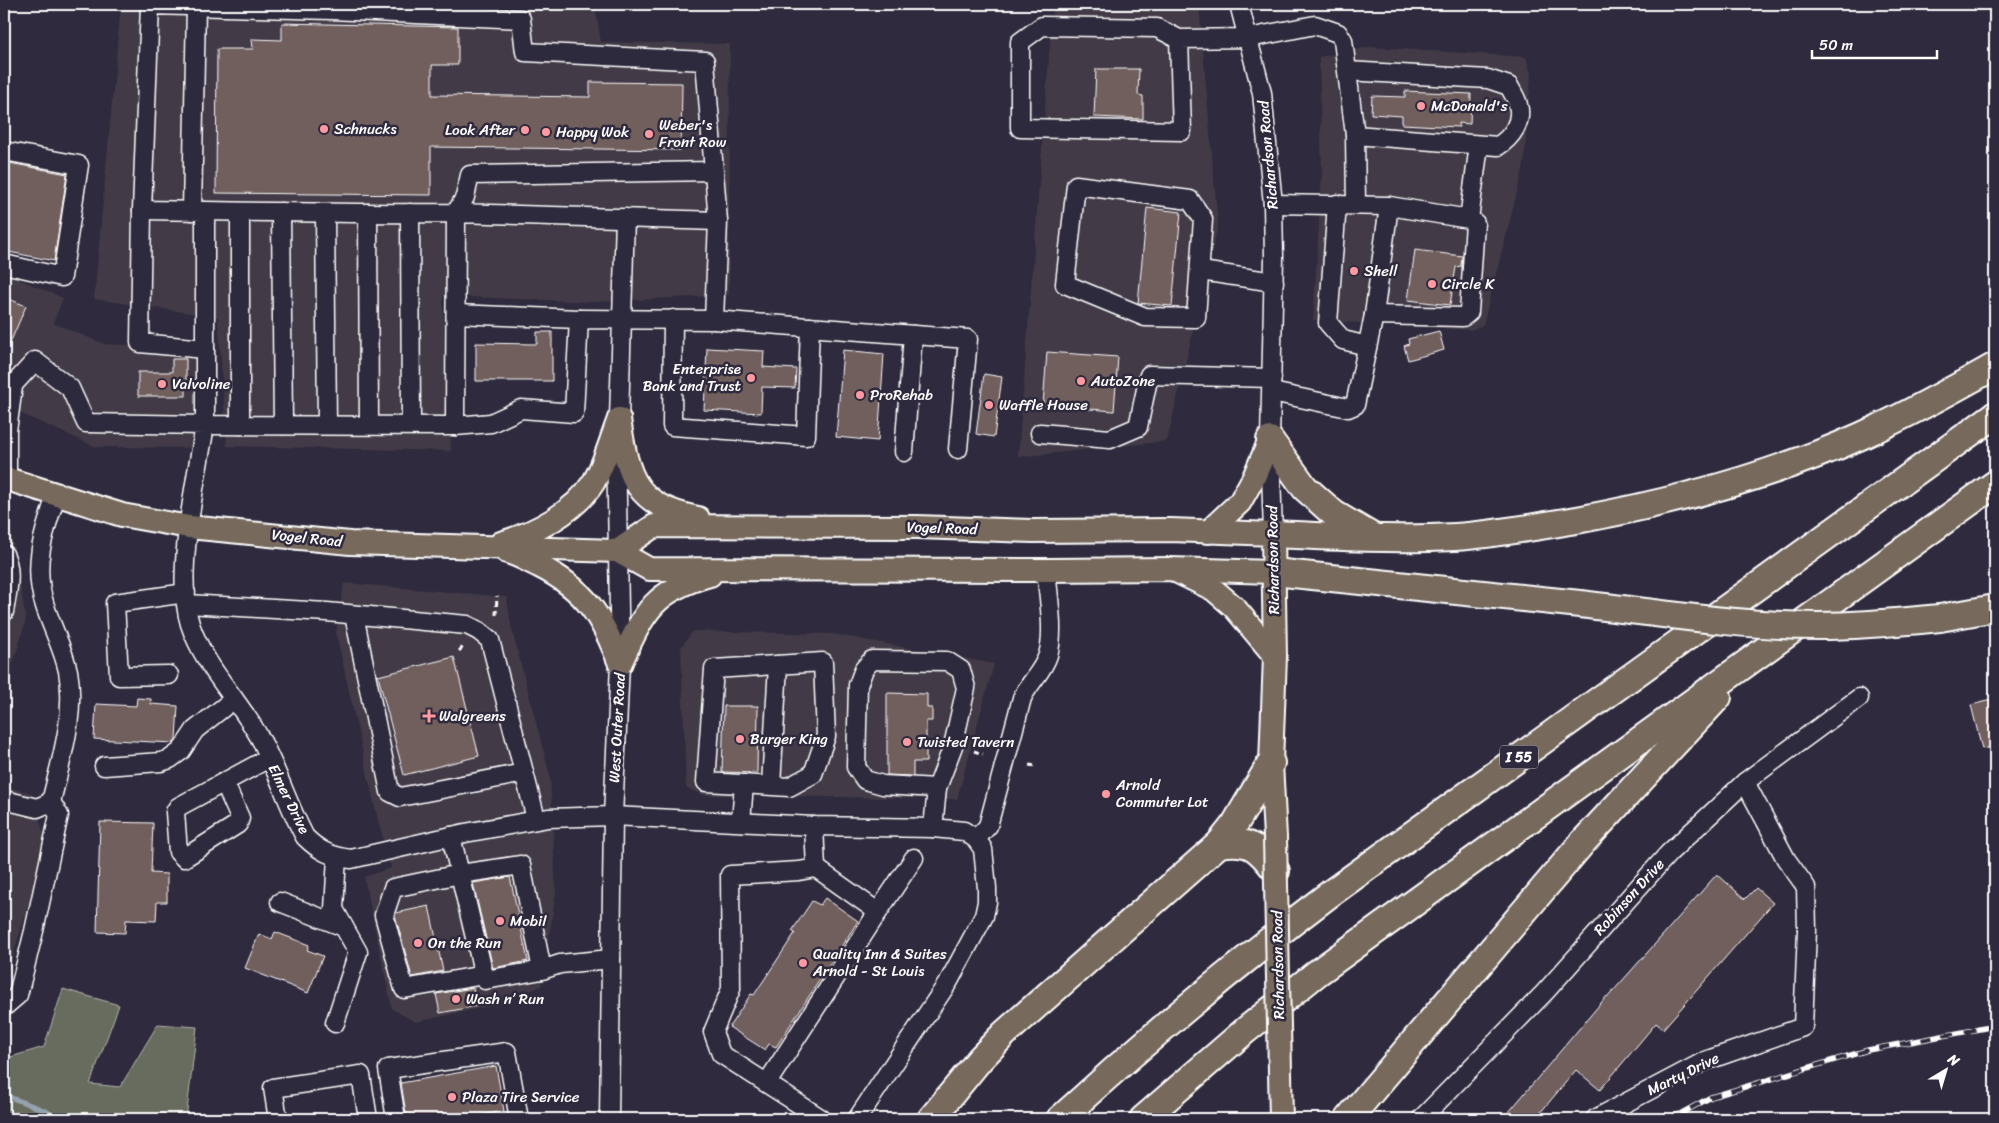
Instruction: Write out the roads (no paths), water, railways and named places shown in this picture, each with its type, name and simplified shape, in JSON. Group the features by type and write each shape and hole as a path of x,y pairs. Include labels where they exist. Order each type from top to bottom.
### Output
{"highway":[{"path":"1273,534 1375,538 1454,537 1507,532 1635,509 1692,495 1772,470 1860,437 1913,411 1995,366"},
{"name":"I 55","path":"1060,1119 1187,1005 1323,899 1995,415"},
{"path":"1270,440 1305,488 1334,514 1375,538"},
{"path":"1143,1119 1246,1030 1317,973 1995,484"},
{"path":"1274,572 1749,622 1818,626 1880,625 1940,618 1995,608"},
{"path":"1348,1119 1584,842 1759,653"},
{"path":"931,1119 974,1066 1005,1033 1219,844 1235,824 1271,763"},
{"path":"1219,844 1237,841 1266,844 1276,871"}],"main road":[{"path":"619,418 628,464 634,480 643,493 654,502 674,513 738,526"},
{"path":"489,547 514,539 537,528 580,500 593,482 619,418"},
{"path":"1208,532 1240,502 1254,477 1270,440"},
{"name":"Vogel Road","path":"5,479 122,515 189,527 350,543 617,551 649,569 1170,569 1274,572"},
{"name":"Vogel Road","path":"617,551 654,526 917,527 1032,531 1171,530 1273,534"},
{"name":"Richardson Road","path":"1266,844 1271,763 1274,656 1273,534"},
{"path":"489,547 513,554 536,564 557,575 576,589 602,623 620,664"},
{"path":"620,664 641,620 656,601 687,582 736,569"},
{"path":"1170,569 1212,590 1234,607 1274,656"},
{"name":"Richardson Road","path":"1276,871 1281,1119"}],"street":[{"name":"Richardson Road","path":"1239,4 1262,93 1273,204 1274,282 1270,440 1273,534"},
{"path":"205,349 140,343 142,210 150,5 332,10 522,19 525,52 704,61 718,221 714,320"},
{"name":"Elmer Drive","path":"196,6 199,211 205,349 205,425 189,527 185,564 186,598 190,623 198,641 262,740 306,837 314,846 326,853 351,859 536,819 613,816 814,826 933,828 964,831 976,838"},
{"path":"1179,39 1182,131 1020,128 1020,42 1042,26 1157,28 1179,39 1249,38 1315,25 1338,33 1343,40 1355,135 1356,204"},
{"path":"1347,71 1488,79 1509,86 1518,105 1518,120 1510,139 1498,146 1355,135"},
{"path":"1469,219 1479,145"},
{"path":"4,152 79,165 62,277 4,264"},
{"path":"455,426 456,212 465,197 470,175 714,171"},
{"path":"1076,184 1190,200 1203,219 1201,271 1196,318 1145,316 1065,284 1076,184"},
{"path":"1273,204 1389,206 1469,219 1475,223 1469,312 1463,317 1374,315"},
{"path":"1337,204 1328,323 1343,340 1367,346"},
{"path":"1040,433 1110,438 1138,427 1149,375 1272,385 1348,408 1355,405 1374,315 1389,206"},
{"path":"142,210 325,213 456,212 718,221"},
{"path":"240,212 240,425"},
{"path":"281,212 283,425"},
{"path":"325,213 327,425"},
{"path":"368,213 369,425"},
{"path":"410,213 411,425"},
{"name":"West Outer Road","path":"610,1119 613,816 620,664 616,444 619,418 625,218"},
{"path":"1201,271 1274,282"},
{"path":"456,314 579,319 621,328 673,319 714,320 968,339 958,449"},
{"path":"5,479 7,388 35,361 70,388 86,423 455,426 491,422 521,409 574,413 579,319"},
{"path":"673,319 672,426 806,436 810,327"},
{"path":"904,452 913,335"},
{"path":"4,1007 18,995 34,932 59,815 51,802 65,747 69,705 68,672 45,606 38,577 42,538 56,496"},
{"path":"4,554 9,564 9,580 4,612"},
{"path":"857,1119 949,981 984,916 987,902 984,849 976,838 988,826 1022,698 1026,688 1047,656 1050,634 1046,570"},
{"path":"168,675 119,676 115,603 186,598 467,624 490,640 536,819"},
{"path":"354,615 390,792 400,797 524,773"},
{"path":"933,828 937,788 953,746 966,688 961,670 947,661 872,660 864,669 858,686 856,767 865,780 883,785 937,788"},
{"path":"823,662 826,736 813,774 788,787 706,782 714,669 778,665 823,662"},
{"path":"771,785 778,665"},
{"name":"Robinson Drive","path":"1421,1119 1545,992 1669,853 1745,782 1859,698"},
{"path":"104,766 161,762 170,759 182,751 195,730 234,699"},
{"path":"224,782 269,758"},
{"name":"Marty Drive","path":"1595,1119 1705,1061 1803,1027 1807,930 1806,887 1786,859 1745,782"},
{"path":"742,822 744,784"},
{"path":"4,800 37,808 51,802"},
{"path":"814,826 816,868"},
{"path":"451,836 485,980 542,970 560,964 611,959"},
{"path":"335,1023 358,952 334,909 338,857"},
{"path":"767,1083 914,858"},
{"path":"484,975 404,989 384,915 393,888 460,874 521,865 542,970"},
{"path":"822,1119 721,1054 713,1032 731,989 730,875 799,871 816,868 878,912"},
{"path":"280,902 344,927"},
{"path":"396,1119 388,1069 507,1052 519,1119"},
{"path":"278,1119 273,1088 361,1075 368,1119"}],"waterway":[{"path":"4,1095 44,1110 59,1119"}],"railway":[{"path":"1671,1119 1711,1097 1868,1050 1995,1026"}],"place":[{"name":"McDonald's","path":"1421,106"},
{"name":"Schnucks","path":"324,129"},
{"name":"Look After","path":"525,130"},
{"name":"Happy Wok","path":"546,132"},
{"name":"Weber's Front Row","path":"649,134"},
{"name":"Shell","path":"1354,271"},
{"name":"Circle K","path":"1432,284"},
{"name":"Enterprise Bank and Trust","path":"751,378"},
{"name":"AutoZone","path":"1081,381"},
{"name":"Valvoline","path":"162,384"},
{"name":"ProRehab","path":"860,395"},
{"name":"Waffle House","path":"989,405"},
{"name":"Walgreens","path":"429,716"},
{"name":"Burger King","path":"740,739"},
{"name":"Twisted Tavern","path":"907,742"},
{"name":"Arnold Commuter Lot","path":"1106,794"},
{"name":"Mobil","path":"500,921"},
{"name":"On the Run","path":"418,943"},
{"name":"Quality Inn & Suites Arnold - St Louis","path":"803,963"},
{"name":"Wash n’ Run","path":"456,999"},
{"name":"Plaza Tire Service","path":"452,1097"}]}
